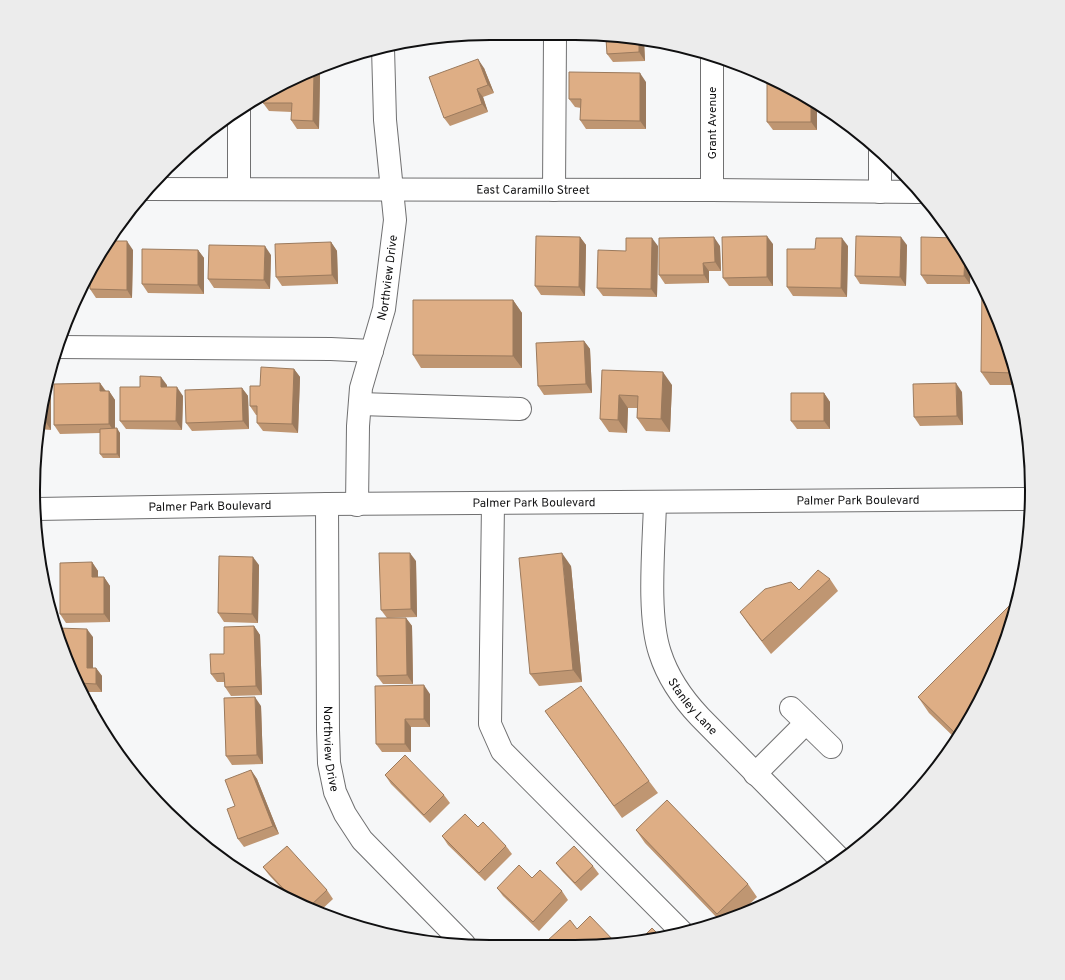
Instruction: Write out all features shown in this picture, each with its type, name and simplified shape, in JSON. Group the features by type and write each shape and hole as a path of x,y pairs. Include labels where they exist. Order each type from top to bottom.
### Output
{"street":[{"path":"554,190 555,40"},
{"name":"Northview Drive","path":"357,505 358,426 361,388 384,309 395,220 385,120 383,53"},
{"name":"Grant Avenue","path":"712,62 712,190"},
{"path":"239,117 239,189"},
{"path":"880,160 880,192"},
{"name":"East Caramillo Street","path":"156,189 712,190 912,192"},
{"path":"63,347 331,348 372,351"},
{"path":"360,404 520,409"},
{"name":"Palmer Park Boulevard","path":"41,509 327,504 655,503 1025,499"},
{"name":"Stanley Lane","path":"655,503 655,623 660,652 682,698 837,856"},
{"name":"Northview Drive","path":"327,504 328,730 329,763 335,792 345,814 362,840 459,939"},
{"path":"493,504 490,724 495,738 502,751 678,928"},
{"path":"755,774 798,716 831,747"}],"building":[{"path":"606,41 639,45 639,52 607,54"},
{"path":"478,59 488,85 477,89 482,104 444,118 429,77"},
{"path":"569,72 640,73 640,121 580,120 581,99 569,99"},
{"path":"314,76 313,121 291,120 292,103 263,103 265,100 291,86"},
{"path":"767,83 811,107 811,122 767,122"},
{"path":"536,236 580,237 579,287 535,286"},
{"path":"767,236 767,277 723,278 722,237"},
{"path":"856,236 901,237 900,277 855,276"},
{"path":"714,237 715,262 703,263 704,275 659,275 659,238"},
{"path":"921,237 947,238 965,264 964,276 921,275"},
{"path":"626,238 652,238 651,289 597,288 598,250 626,251"},
{"path":"816,238 842,238 841,288 787,287 787,249 815,249"},
{"path":"115,241 127,241 127,290 90,289 90,284"},
{"path":"331,242 332,275 276,277 275,244"},
{"path":"209,245 265,246 264,280 208,279"},
{"path":"142,249 198,250 198,285 142,284"},
{"path":"982,297 1001,345 1010,373 981,372"},
{"path":"413,300 513,300 513,356 413,355"},
{"path":"584,341 586,384 538,386 536,343"},
{"path":"261,367 294,369 292,424 257,423 257,406 250,406 250,386 260,386"},
{"path":"602,370 663,372 661,419 637,418 638,396 619,395 618,420 600,419"},
{"path":"140,376 161,377 161,387 177,387 176,421 120,421 120,387 140,387"},
{"path":"100,383 100,391 109,391 109,424 54,425 54,384"},
{"path":"956,383 957,416 914,417 913,384"},
{"path":"242,388 243,421 186,423 185,390"},
{"path":"791,393 824,393 824,421 791,421"},
{"path":"117,428 117,454 100,454 100,429"},
{"path":"379,553 410,553 411,609 381,610"},
{"path":"562,553 573,670 530,674 519,558"},
{"path":"219,556 253,557 252,614 218,613"},
{"path":"92,562 92,577 104,577 104,614 60,614 60,563"},
{"path":"818,570 830,579 762,641 740,612 765,589 791,582 799,590"},
{"path":"1010,605 991,662 979,689 954,732 918,697"},
{"path":"376,618 406,618 407,675 377,676"},
{"path":"254,626 256,686 225,687 224,673 211,674 210,654 224,654 224,627"},
{"path":"62,628 87,629 87,668 96,668 96,684 83,683"},
{"path":"424,685 424,719 405,719 405,744 376,744 375,686"},
{"path":"581,686 649,781 614,806 545,711"},
{"path":"255,697 257,755 226,756 224,698"},
{"path":"405,755 444,795 424,815 385,775"},
{"path":"251,770 273,826 238,839 227,809 235,806 225,780"},
{"path":"667,800 748,884 717,914 636,830"},
{"path":"465,814 478,827 483,822 506,846 479,873 442,836"},
{"path":"287,846 327,890 313,904 286,891 263,867"},
{"path":"574,846 593,866 575,883 556,863"},
{"path":"519,865 532,878 540,870 562,891 533,922 497,888"},
{"path":"590,916 611,938 548,940 570,920 577,929"},
{"path":"652,928 656,932 646,934"}]}
